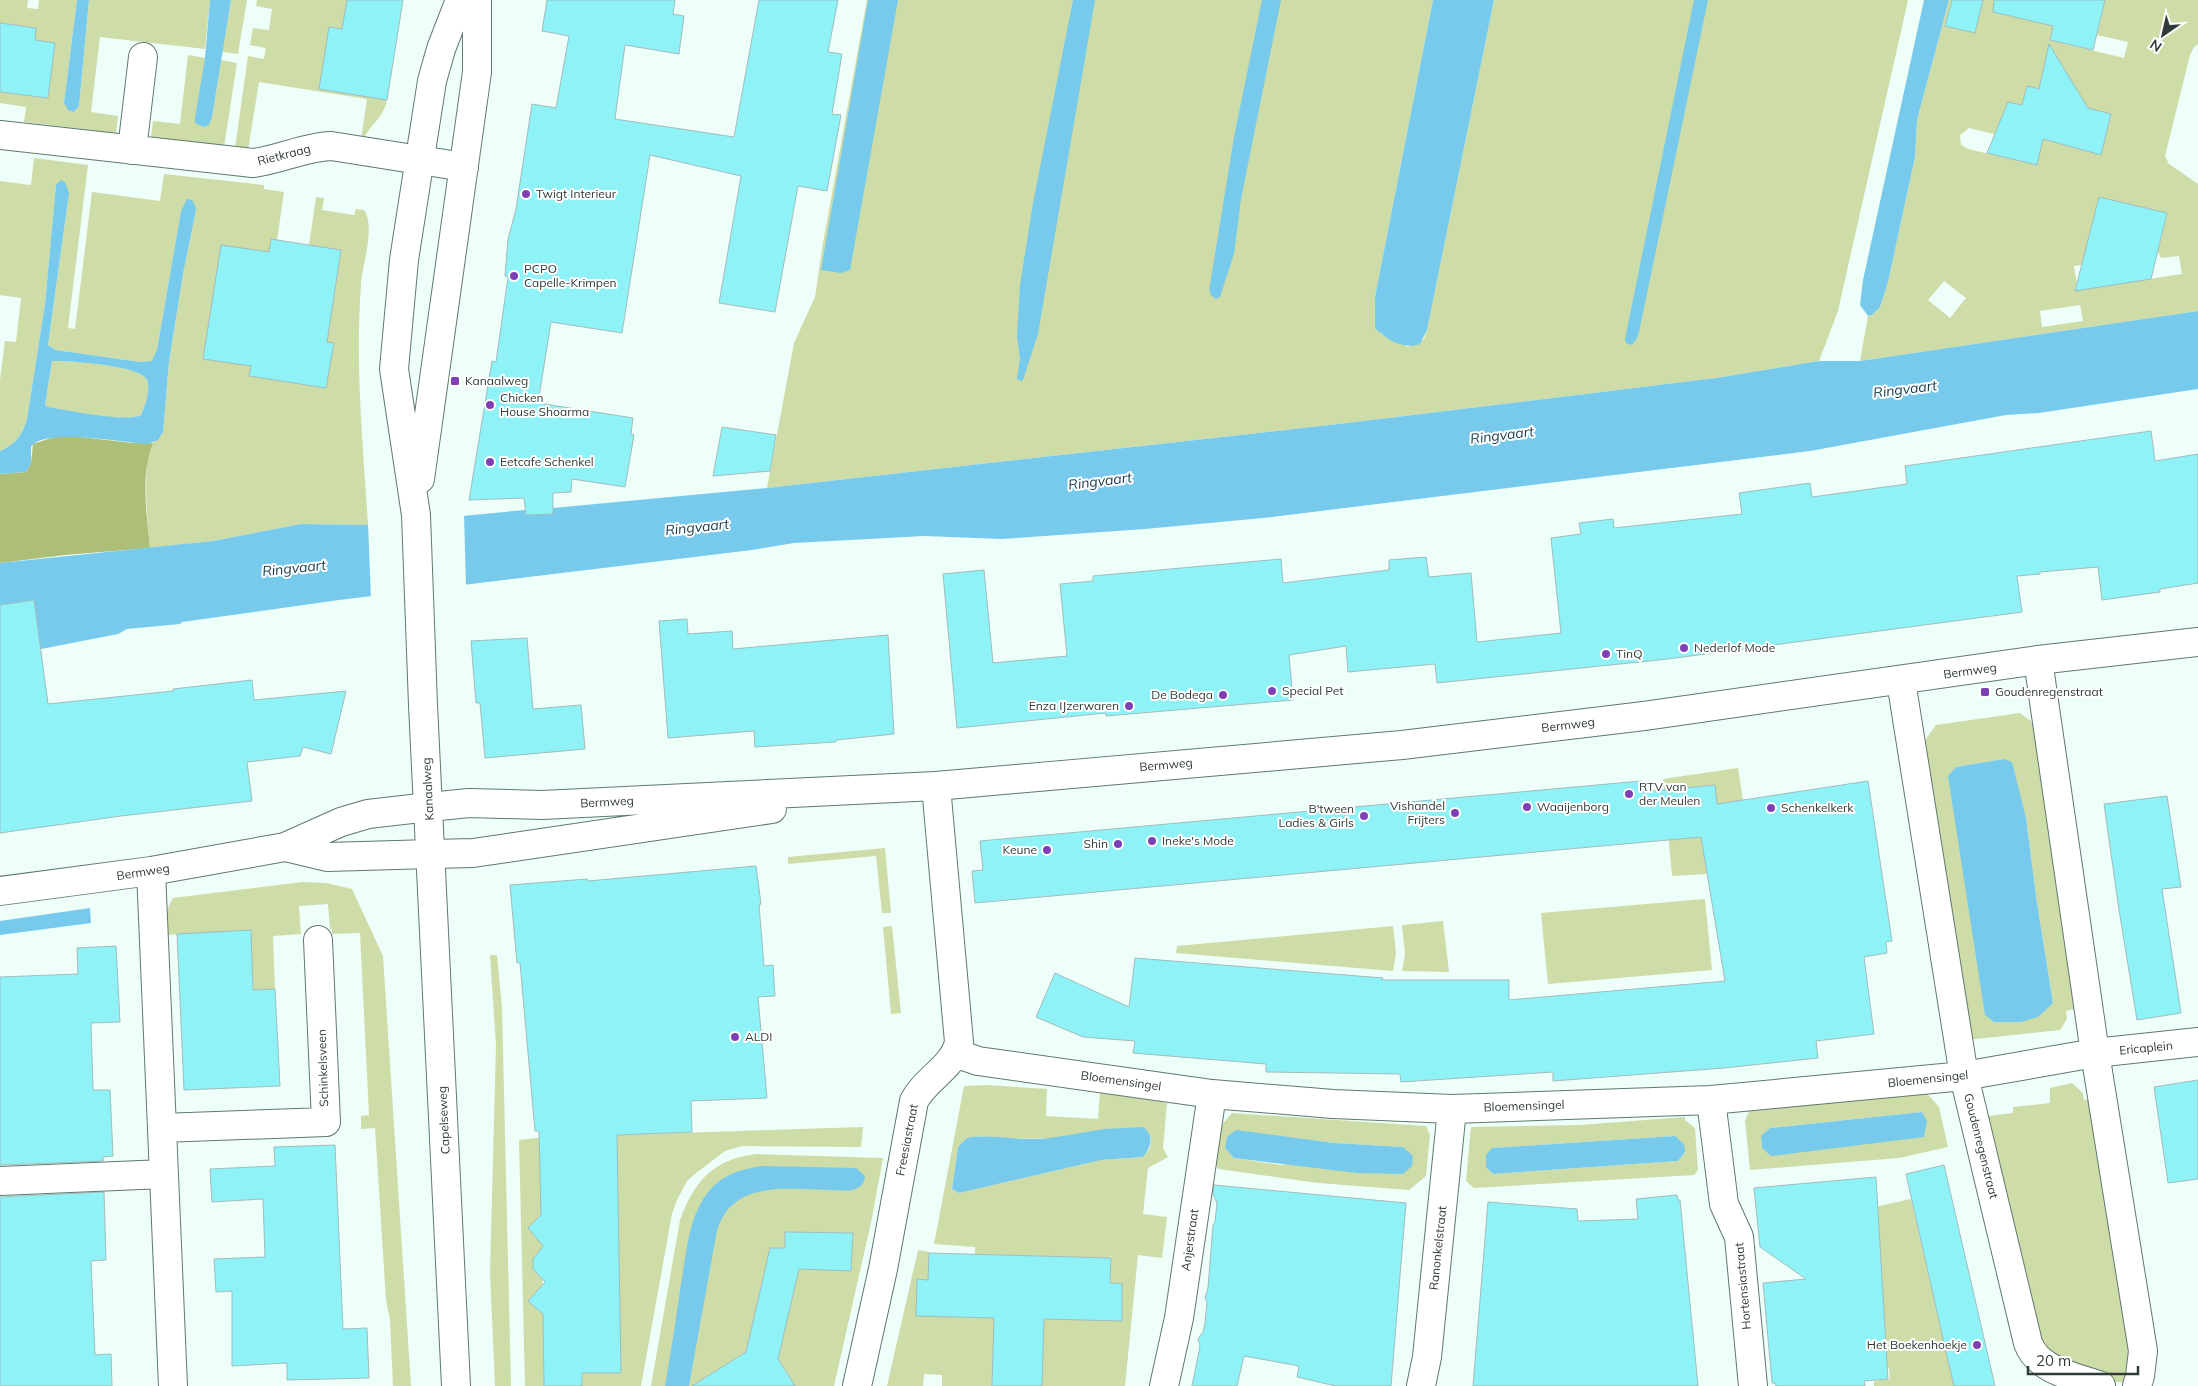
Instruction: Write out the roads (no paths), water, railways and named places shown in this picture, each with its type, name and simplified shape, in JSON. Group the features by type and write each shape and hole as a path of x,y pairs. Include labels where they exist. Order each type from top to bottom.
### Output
{"street":[{"name":"Kanaalweg","path":"431,854 416,515 394,368 404,260 432,81 441,49 460,0"},
{"name":"Kanaalweg","path":"416,515 431,389 477,72 478,0"},
{"path":"132,150 143,57"},
{"name":"Rietkraag","path":"0,135 253,164 315,147 331,146 464,167"},
{"name":"Bermweg","path":"0,891 151,871 285,847 341,822 368,814 429,807 469,803 542,805 936,786 1402,745 1644,716 1901,681 2038,660 2198,642"},
{"path":"2038,660 2095,1053 2143,1351 2137,1386"},
{"name":"Goudenregenstraat","path":"1901,681 1964,1076 2030,1348 2038,1359 2051,1368 2101,1386"},
{"path":"936,786 959,1042 955,1053"},
{"name":"Bermweg","path":"285,847 327,857 481,851 936,786"},
{"name":"Capelseweg","path":"431,854 456,1386"},
{"path":"151,871 173,1386"},
{"name":"Schinkelsveen","path":"162,1128 326,1122 318,940"},
{"name":"Ericaplein","path":"2095,1053 2198,1042"},
{"name":"Bloemensingel","path":"955,1053 978,1061 1212,1094 1333,1104 1452,1109 1711,1100 1964,1076 2095,1053"},
{"name":"Freesiastraat","path":"856,1386 883,1269 914,1101 920,1091 955,1053"},
{"name":"Anjerstraat","path":"1164,1386 1178,1318 1212,1094"},
{"name":"Hortensiastraat","path":"1711,1100 1724,1204 1738,1237 1753,1386"},
{"name":"Ranonkelstraat","path":"1421,1386 1427,1357 1452,1109"},
{"path":"0,1181 164,1174"}],"water":[{"path":"77,0 89,0 79,106 74,112 68,110 64,103"},
{"path":"210,0 231,0 212,117 209,125 204,127 195,123 195,118 205,58"},
{"path":"868,0 898,0 850,270 841,273 821,270"},
{"path":"1073,0 1095,0 1038,334 1023,380 1021,381 1017,379 1020,359 1017,336 1020,285 1033,203"},
{"path":"1262,0 1281,0 1241,199 1234,254 1220,297 1216,299 1210,294 1210,285 1234,137"},
{"path":"1433,0 1494,0 1427,330 1420,344 1408,346 1390,340 1375,328 1375,297"},
{"path":"1694,0 1708,0 1639,332 1632,345 1626,343 1625,339"},
{"path":"1924,0 1949,0 1917,120 1915,157 1888,282 1880,307 1872,315 1868,316 1860,305 1863,280"},
{"path":"61,180 65,182 69,193 48,345 56,350 140,362 152,361 157,350 181,211 187,199 192,200 196,208 169,362 163,432 158,440 148,444 67,437 39,441 31,447 31,463 26,472 0,474 0,451 10,446 18,438 27,419 45,304 56,185","holes":["52,361 119,367 142,375 147,380 148,393 141,415 124,418 111,417 48,407 45,405"]},
{"name":"Ringvaart","path":"2198,311 2198,389 2039,413 2006,415 1810,451 1263,518 1145,529 1002,539 924,536 794,543 752,550 339,600 182,622 180,624 127,629 118,634 0,657 0,563 213,541 301,524 368,525 525,510 526,515 553,514 553,508 767,488 1347,423 1716,378 1819,361 1860,361"},
{"path":"2004,759 2012,762 2026,818 2053,1003 2038,1017 2021,1022 1994,1022 1985,1015 1948,776 1956,767"},
{"path":"90,908 91,923 0,935 0,921"},
{"path":"1922,1112 1927,1121 1924,1137 1771,1156 1762,1148 1761,1136 1770,1128"},
{"path":"1143,1127 1149,1134 1150,1145 1143,1157 1101,1160 959,1193 952,1189 958,1147 967,1138 1036,1139 1105,1129"},
{"path":"1236,1130 1334,1143 1403,1147 1413,1156 1412,1166 1403,1174 1357,1173 1234,1158 1225,1148 1227,1137"},
{"path":"1675,1136 1684,1144 1685,1152 1678,1161 1493,1174 1486,1167 1486,1155 1492,1148"},
{"path":"763,1166 856,1168 865,1176 861,1186 854,1190 765,1190 750,1194 736,1202 725,1213 717,1230 689,1386 665,1386 692,1223 702,1201 720,1180 740,1171"}],"place":[{"name":"Twigt Interieur","path":"526,194"},
{"name":"PCPO Capelle-Krimpen","path":"514,276"},
{"name":"Kanaalweg","path":"455,381"},
{"name":"Chicken House Shoarma","path":"490,405"},
{"name":"Eetcafe Schenkel","path":"490,462"},
{"name":"Nederlof Mode","path":"1684,648"},
{"name":"TinQ","path":"1606,654"},
{"name":"Special Pet","path":"1272,691"},
{"name":"Goudenregenstraat","path":"1985,692"},
{"name":"De Bodega","path":"1223,695"},
{"name":"Enza IJzerwaren","path":"1129,706"},
{"name":"RTV van der Meulen","path":"1629,794"},
{"name":"Waaijenborg","path":"1527,807"},
{"name":"Schenkelkerk","path":"1771,808"},
{"name":"Vishandel Frijters","path":"1455,813"},
{"name":"B'tween Ladies & Girls","path":"1364,816"},
{"name":"Ineke's Mode","path":"1152,841"},
{"name":"Shin","path":"1118,844"},
{"name":"Keune","path":"1047,850"},
{"name":"ALDI","path":"735,1037"},
{"name":"Het Boekenhoekje","path":"1977,1345"}]}
